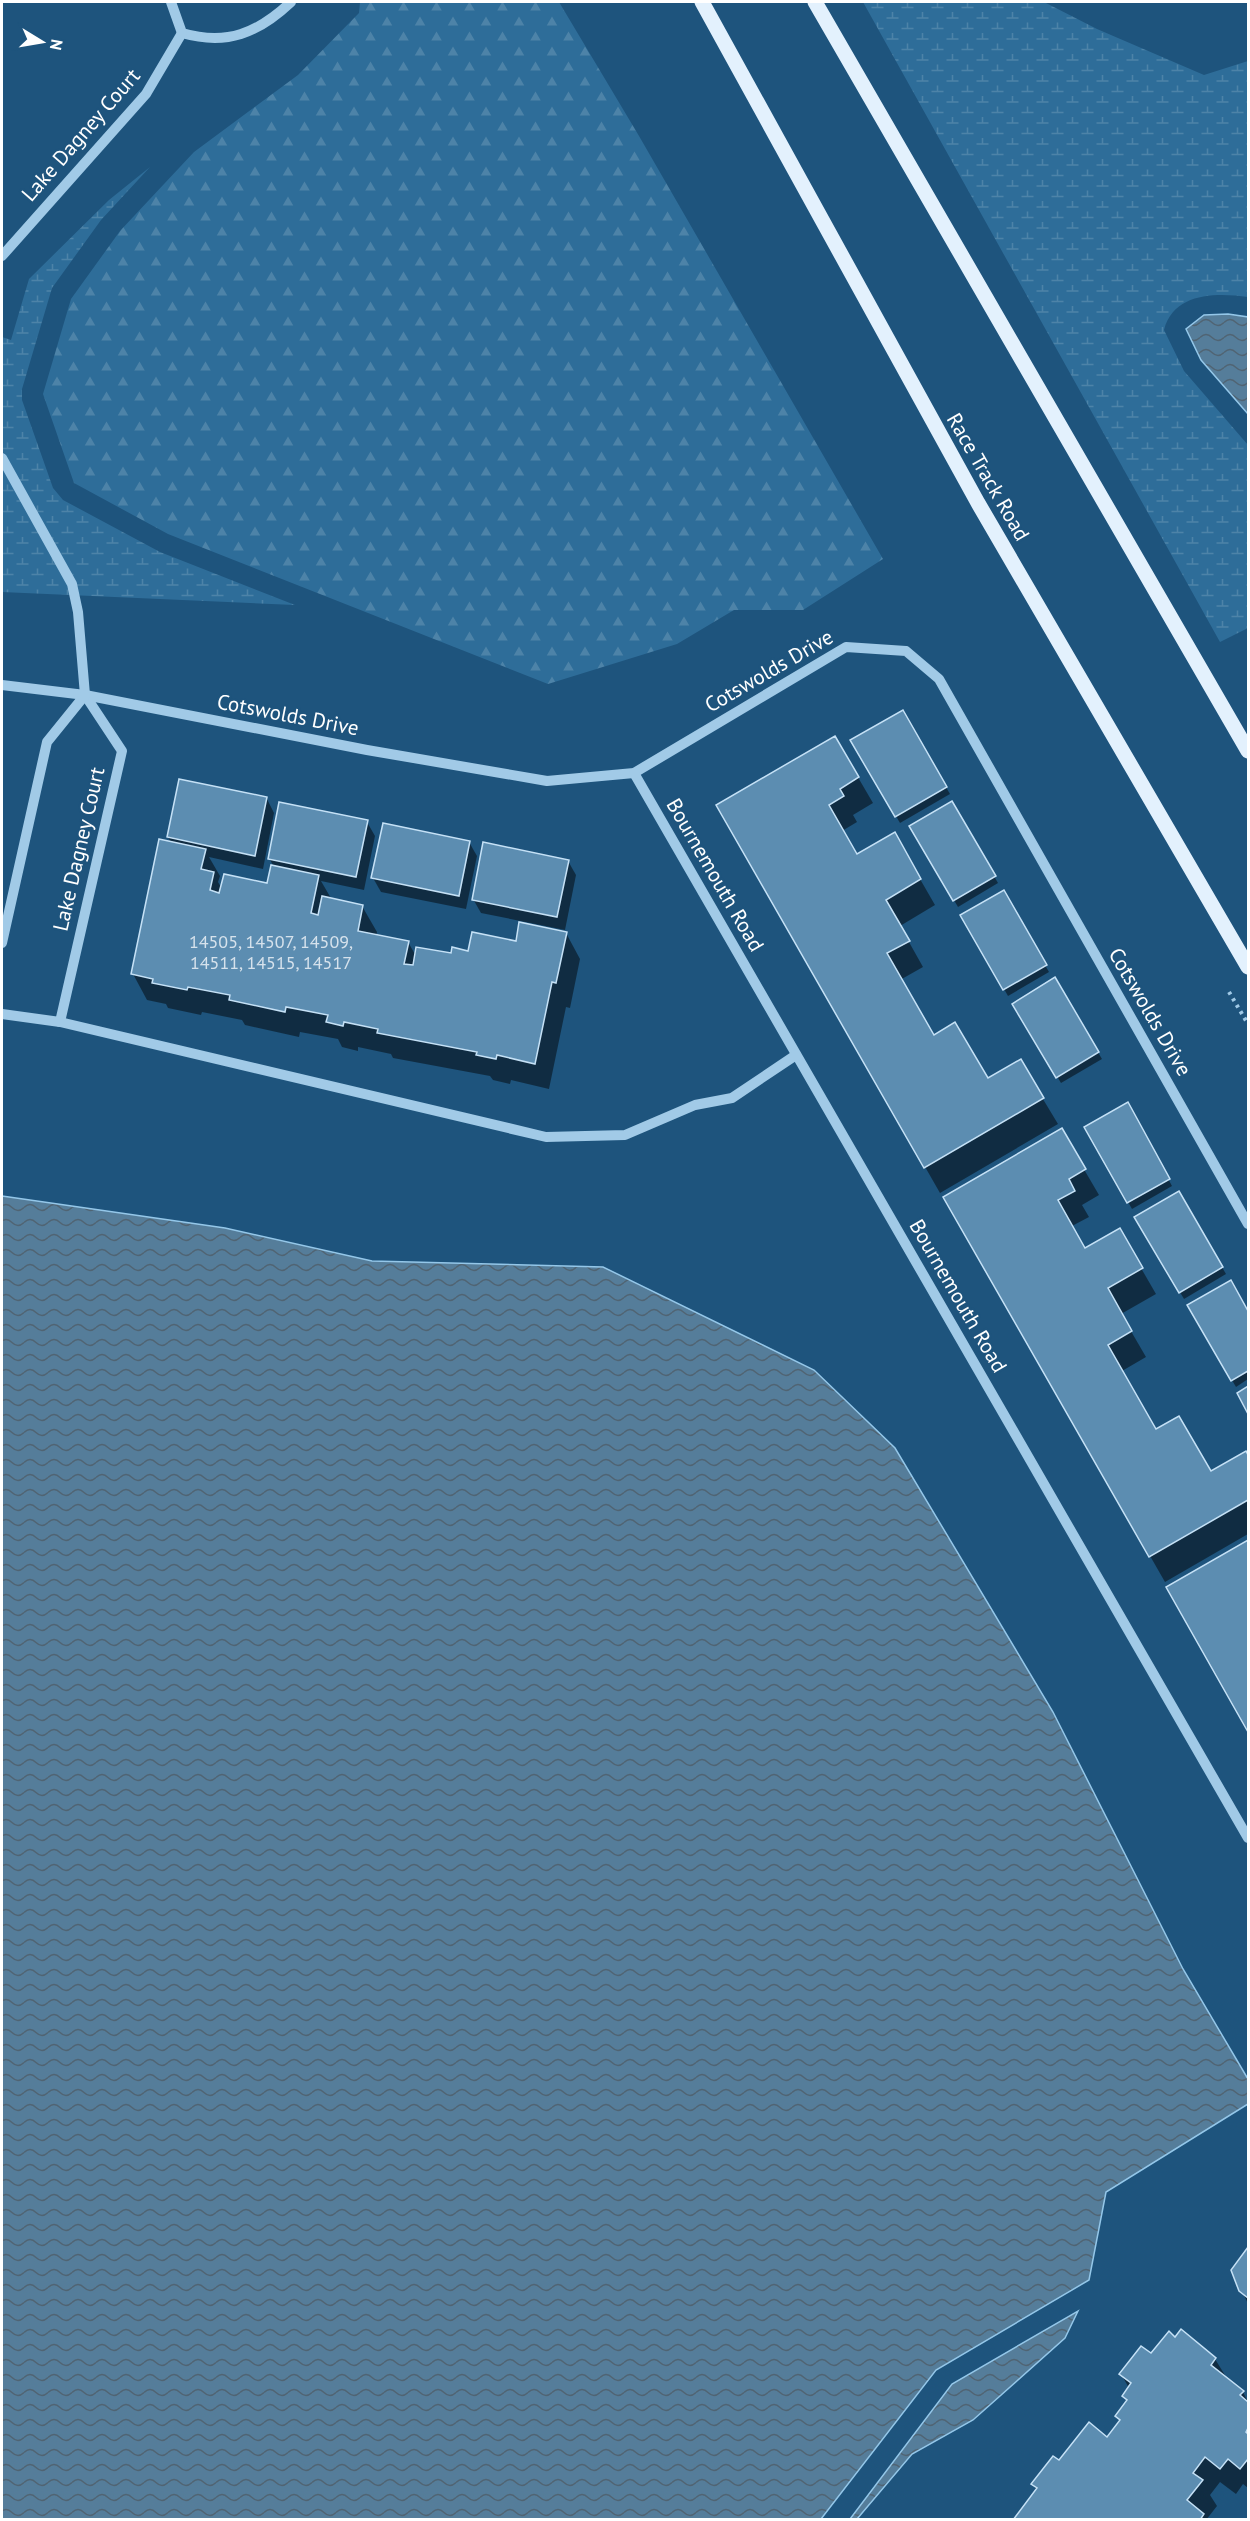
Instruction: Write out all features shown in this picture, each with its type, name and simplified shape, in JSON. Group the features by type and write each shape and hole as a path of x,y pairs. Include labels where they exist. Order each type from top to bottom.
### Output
{"main road":[{"name":"Race Track Road","path":"702,2 978,503 1248,967"},
{"path":"815,2 1248,751"}],"street":[{"path":"171,2 182,33 204,40 248,32 266,24 291,2"},
{"name":"Lake Dagney Court","path":"2,256 146,94 182,33"},
{"name":"Lake Dagney Court","path":"2,458 72,584 78,612 85,695 122,751 60,1022"},
{"name":"Cotswolds Drive","path":"2,685 85,695 367,750 547,781 634,773 846,647 906,651 939,679 1248,1224"},
{"path":"2,943 47,742 85,695"},
{"name":"Bournemouth Road","path":"634,773 1248,1838"},
{"path":"2,1014 60,1022 546,1137 625,1135 695,1105 732,1098 796,1055"}],"green space":[{"path":"360,2 559,2 883,559 803,610 734,610 677,644 548,684 168,534 74,483 43,394 71,299 120,231 194,152 298,75 359,13"},
{"path":"863,2 1044,2 1097,29 1204,75 1248,61 1248,297 1210,296 1187,302 1177,308 1169,318 1164,330 1184,371 1248,445 1248,628 1220,642"},
{"path":"150,167 101,220 52,288 22,389 22,400 53,488 63,500 160,552 295,605 2,592 2,337 11,340 29,279 109,200"}],"water":[{"path":"1228,314 1248,317 1248,414 1201,360 1186,329 1204,315"},
{"path":"2,1196 225,1228 372,1261 603,1267 814,1370 895,1448 1053,1712 1183,1969 1248,2079 1248,2104 1106,2192 1089,2280 936,2370 821,2519 2,2519"},
{"path":"1078,2311 1065,2338 973,2420 912,2454 857,2519 850,2519 952,2384"}],"building":[{"path":"903,710 947,787 895,817 850,740"},
{"path":"835,736 859,777 840,789 844,796 829,805 857,854 895,832 921,879 886,900 910,941 887,953 934,1035 955,1022 988,1078 1021,1059 1044,1098 924,1168 716,805"},
{"path":"179,779 267,797 255,856 167,837"},
{"path":"952,801 996,876 953,901 909,826"},
{"path":"279,802 368,820 356,877 268,859"},
{"path":"383,823 470,841 459,896 371,878"},
{"path":"159,839 206,849 201,869 214,872 210,890 219,893 224,874 267,883 271,865 319,875 311,913 318,915 322,896 363,905 358,931 409,941 404,964 413,965 416,947 451,953 452,947 468,951 472,932 516,941 519,922 567,932 556,983 552,982 535,1064 497,1055 496,1059 476,1055 477,1052 377,1033 378,1029 344,1022 343,1026 326,1022 328,1015 286,1007 285,1012 229,1000 230,995 152,983 153,979 131,974"},
{"path":"483,842 569,860 557,917 472,900"},
{"path":"1004,890 1047,965 1003,990 960,915"},
{"path":"1055,977 1099,1052 1056,1078 1012,1004"},
{"path":"1128,1102 1170,1179 1127,1203 1084,1127"},
{"path":"1062,1128 1086,1169 1069,1179 1075,1191 1058,1200 1085,1248 1120,1228 1143,1268 1108,1288 1132,1331 1108,1345 1156,1429 1179,1416 1211,1471 1246,1451 1248,1455 1248,1500 1149,1557 943,1197"},
{"path":"1179,1191 1223,1267 1179,1293 1134,1217"},
{"path":"1231,1280 1248,1311 1248,1371 1231,1381 1187,1305"},
{"path":"1248,1386 1248,1414 1237,1393"},
{"path":"1248,1540 1248,1732 1166,1587"},
{"path":"1248,2247 1248,2298 1239,2291 1231,2270"},
{"path":"1181,2329 1216,2358 1211,2365 1244,2391 1240,2395 1248,2402 1246,2432 1248,2434 1248,2459 1240,2469 1228,2459 1220,2469 1205,2457 1193,2473 1203,2480 1187,2500 1204,2514 1200,2520 1013,2520 1037,2488 1031,2484 1053,2456 1059,2460 1089,2422 1107,2437 1120,2420 1115,2416 1127,2400 1122,2396 1131,2383 1119,2374 1141,2346 1151,2353 1169,2331 1175,2337"}]}
